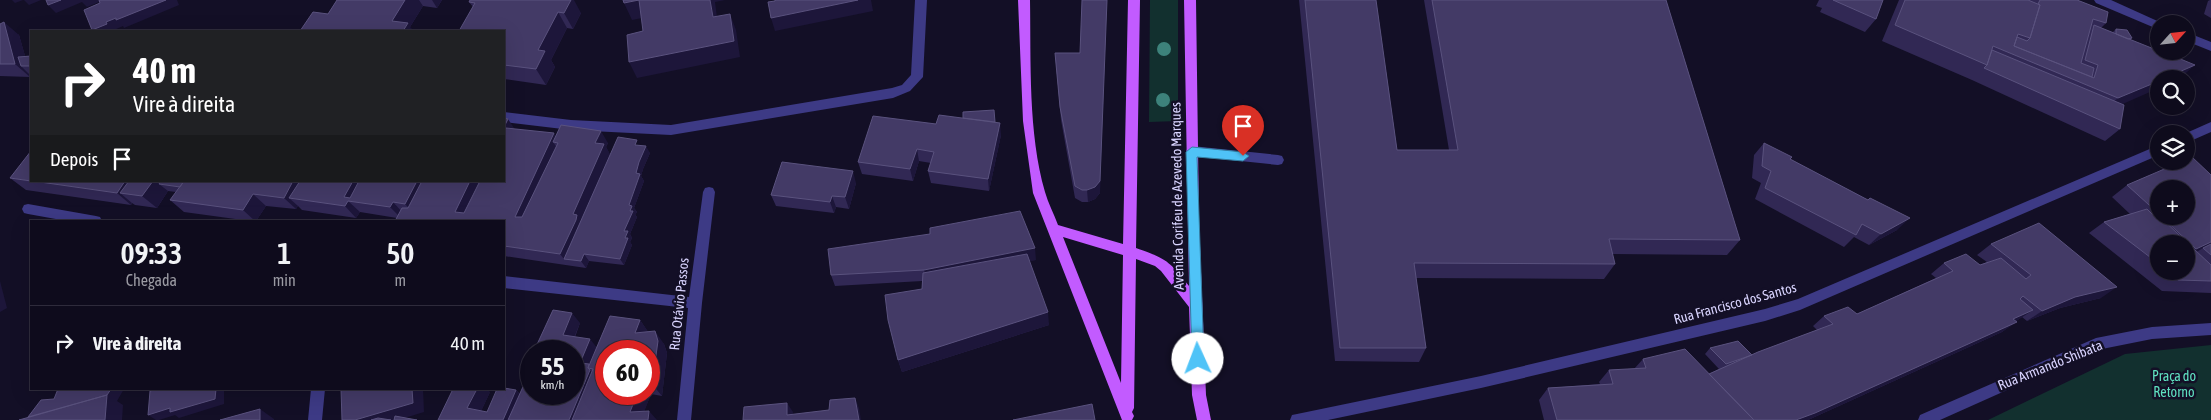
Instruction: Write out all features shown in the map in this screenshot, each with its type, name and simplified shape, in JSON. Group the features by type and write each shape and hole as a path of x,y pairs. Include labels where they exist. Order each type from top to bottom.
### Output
{"main road":[{"path":"1024,0 1027,96 1034,169 1040,193 1053,228 1128,418"},
{"path":"1128,418 1134,0"},
{"name":"Avenida Corifeu de Azevedo Marques","path":"1190,0 1196,305 1199,395 1204,420"},
{"path":"1053,228 1159,262 1166,267 1196,305"}],"street":[{"path":"505,117 571,125 671,130 893,93 906,88 916,77 921,0"},
{"path":"2100,0 2150,21"},
{"path":"2195,40 2211,47"},
{"path":"2195,134 2211,127"},
{"path":"1192,152 1278,160"},
{"name":"Rua Francisco dos Santos","path":"1297,420 1462,386 1765,315 1818,296 2150,154"},
{"name":"Rua Otávio Passos","path":"684,420 695,303 709,192"},
{"path":"28,209 90,220"},
{"path":"505,282 695,303"},
{"name":"Rua Armando Shibata","path":"1925,420 2096,344 2152,333 2211,329"},
{"path":"314,420 318,390"}],"green space":[{"path":"1150,0 1178,0 1178,121 1149,122"},
{"name":"Praça do Retorno","path":"2211,345 2211,420 1988,420 2125,354"}],"building":[{"path":"46,0 61,0 48,5"},
{"path":"99,0 166,0 116,20 116,18 106,22 107,24 92,30 84,10 100,3"},
{"path":"337,0 405,0 392,21 408,23 404,30 301,30 313,12 328,14"},
{"path":"470,0 571,0 564,13 558,12 538,50 545,51 536,69 505,65 505,30 460,30 475,3 469,2"},
{"path":"623,0 639,0 624,3"},
{"path":"639,0 710,0 713,17 730,14 734,41 629,62 627,35 643,31"},
{"path":"775,0 858,0 771,18 768,2"},
{"path":"1082,0 1107,0 1100,181 1095,187 1087,190 1082,190 1075,186 1060,107 1055,53 1080,53"},
{"path":"1305,0 1376,0 1397,150 1458,150 1432,0 1666,0 1740,240 1609,239 1615,264 1414,263 1426,348 1340,348"},
{"path":"1833,0 1883,0 1876,19"},
{"path":"1905,0 2028,0 2040,5 2030,38 2018,34 2014,46 2094,78 2098,65 2085,60 2094,25 2150,47 2150,60 2183,60 2195,65 2184,70 2150,70 2150,85 2118,98 1993,46 1987,65 1895,25"},
{"path":"2040,0 2077,0 2108,12 2106,23 2093,19 2081,63 2094,68 2092,77 2014,46 2017,37 2027,41 2030,38"},
{"path":"4,22 15,64 0,64 0,24"},
{"path":"2116,29 2127,30 2132,38 2128,39 2116,34"},
{"path":"1992,50 2124,105 2120,129 1984,68 1987,65"},
{"path":"30,56 30,66 21,66 18,57"},
{"path":"994,110 995,122 963,118 963,112"},
{"path":"939,115 1000,123 988,179 928,171 934,152 917,149 910,169 858,162 873,116 936,124"},
{"path":"561,125 601,131 595,143 604,144 573,214 577,215 576,220 560,254 505,246 505,220 396,220 402,208 408,208 421,182 470,182 455,212 464,213 480,182 505,182 506,128 554,133 515,217 522,217 558,143 553,142"},
{"path":"618,137 637,140 635,145 646,146 636,173 640,174 629,205 632,206 630,211 633,211 624,231 628,231 625,238 628,238 620,259 584,254 581,261 564,259"},
{"path":"1764,143 1792,157 1790,159 1868,200 1870,198 1910,218 1881,234 1862,224 1856,235 1765,188 1771,171 1762,166"},
{"path":"30,152 30,181 10,178"},
{"path":"2195,160 2211,175 2211,242 2196,249 2195,235 2181,235 2171,225 2195,225 2195,180 2150,180 2150,206 2127,185 2162,170 2195,170"},
{"path":"782,162 853,171 845,197 832,196 830,202 771,195"},
{"path":"40,182 124,182 117,193"},
{"path":"128,182 152,182 142,196 120,193"},
{"path":"160,182 183,182 180,187 159,184"},
{"path":"183,182 292,182 284,198 253,194 243,210 170,200"},
{"path":"299,182 352,182 344,197 350,198 358,182 416,182 405,204 393,202 390,207 348,201 345,206 289,198"},
{"path":"2147,209 2150,212 2150,225 2169,225 2179,235 2150,235 2150,257 2104,222"},
{"path":"1020,211 1035,248 924,270 831,275 828,249 930,234 930,228"},
{"path":"2039,223 2117,287 2075,297 2042,311 2023,296 2020,299 2033,310 2013,319 2017,322 1796,420 1754,420 1709,374 1758,352 1833,324 1824,316 1848,307 1857,314 1953,271 1944,263 1966,254 1980,265 2001,258 2026,279 2031,275 1991,244"},
{"path":"2211,244 2211,255 2203,248"},
{"path":"2195,250 2211,265 2211,281 2178,280 2195,280"},
{"path":"1027,254 1048,312 898,360 888,320 885,295 922,289 923,273"},
{"path":"553,310 572,313 563,335 590,339 585,351 585,340 539,340"},
{"path":"610,316 640,320 635,333 655,331 658,340 600,340"},
{"path":"1738,341 1752,355 1726,364 1710,348"},
{"path":"1685,349 1754,420 1557,420 1548,388 1613,384 1609,370 1646,368 1643,359"},
{"path":"595,351 595,405 633,405 630,412 649,411 648,420 572,420 578,405 585,405 585,388 593,369 588,368"},
{"path":"585,364 589,364 588,368 590,370 585,382"},
{"path":"505,388 516,390 503,420 438,420 453,390 476,390 467,408 487,412 497,390 505,390"},
{"path":"58,390 110,390 107,395 28,417 41,400 54,399"},
{"path":"216,390 215,399 170,412 170,408 148,415 150,391"},
{"path":"341,390 412,390 413,403 355,420 342,420"},
{"path":"520,393 520,405 575,405 569,420 508,420"},
{"path":"107,395 105,420 19,420"},
{"path":"855,398 859,420 743,420 744,407 787,403 787,415 829,410 830,400"},
{"path":"1092,404 1095,420 1013,420"},
{"path":"260,409 260,420 220,420"},
{"path":"395,416 417,420 394,420"},
{"path":"378,418 391,420 371,420"}],"route":[{"path":"1198,359 1192,152 1243,156"}]}
